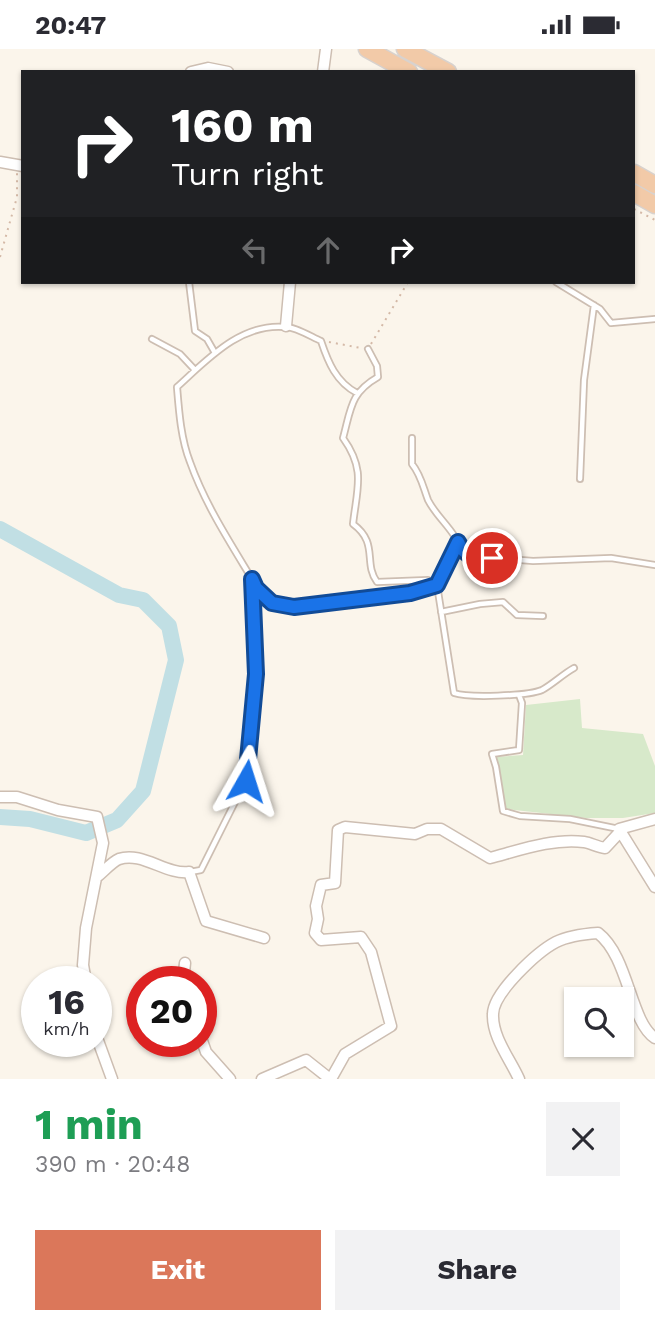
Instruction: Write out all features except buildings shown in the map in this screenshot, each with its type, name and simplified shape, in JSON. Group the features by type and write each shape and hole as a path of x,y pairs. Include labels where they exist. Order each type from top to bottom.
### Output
{"highway":[{"path":"367,49 405,70"},
{"path":"405,49 444,70"},
{"path":"635,174 655,185"},
{"path":"635,194 655,205"}],"street":[{"path":"323,70 326,49"},
{"path":"200,70 218,70"},
{"path":"0,162 20,166"},
{"path":"286,326 290,284"},
{"path":"0,797 17,797 58,810 97,817 103,843 86,928 83,966"},
{"path":"262,1079 306,1059 330,1079 345,1054 391,1026 371,952 361,937 321,940 315,933 318,919 316,906 321,885 335,883 338,830 345,827 415,834 426,829 441,829 490,857 552,842 587,842 594,847 605,848 618,832 655,819"},
{"path":"618,832 655,887"},
{"path":"98,876 119,859 135,858 178,873 189,872 206,921 264,938"},
{"path":"519,1079 493,1022 497,999 543,952 556,942 573,936 598,933 605,939 622,970 643,1024 655,1038"},
{"path":"104,1057 112,1079"},
{"path":"210,1057 230,1079"}],"lane":[{"path":"189,284 195,331 207,339 215,353"},
{"path":"559,284 600,309 611,323 655,319"},
{"path":"580,479 584,380 594,305"},
{"path":"357,393 346,387 330,365 321,341 286,326 232,339 177,387 180,421 189,461 220,526 256,588 272,603 294,607 410,593 437,585"},
{"path":"152,339 180,354 195,370"},
{"path":"368,349 377,366 378,377 365,384 357,393 343,437 351,450 360,477 353,524 363,531 368,540 373,577 377,582 428,580 437,585"},
{"path":"412,438 412,464 419,473 433,509 468,556 533,561 611,558 655,565"},
{"path":"458,542 437,585 454,693 461,696 519,695 541,690 574,668"},
{"path":"189,872 201,870 246,781 256,674 252,579"},
{"path":"441,612 503,602 517,615 543,616"},
{"path":"519,695 522,703 519,750 492,754 503,811 520,816 570,820 618,832"}],"path":[{"path":"1,255 17,197 20,166"},
{"path":"635,210 655,220"},
{"path":"321,341 368,349 407,284"}],"green space":[{"path":"580,699 582,728 643,734 655,766 655,813 623,818 586,818 506,809 496,757 523,755 526,705"}],"waterway":[{"path":"0,529 119,595 143,600 169,626 176,660 143,791 117,820 86,833 30,819 0,817"}],"route":[{"path":"246,781 256,674 252,579 256,588 272,603 294,607 410,593 437,585 458,542 468,556 492,558"}]}
